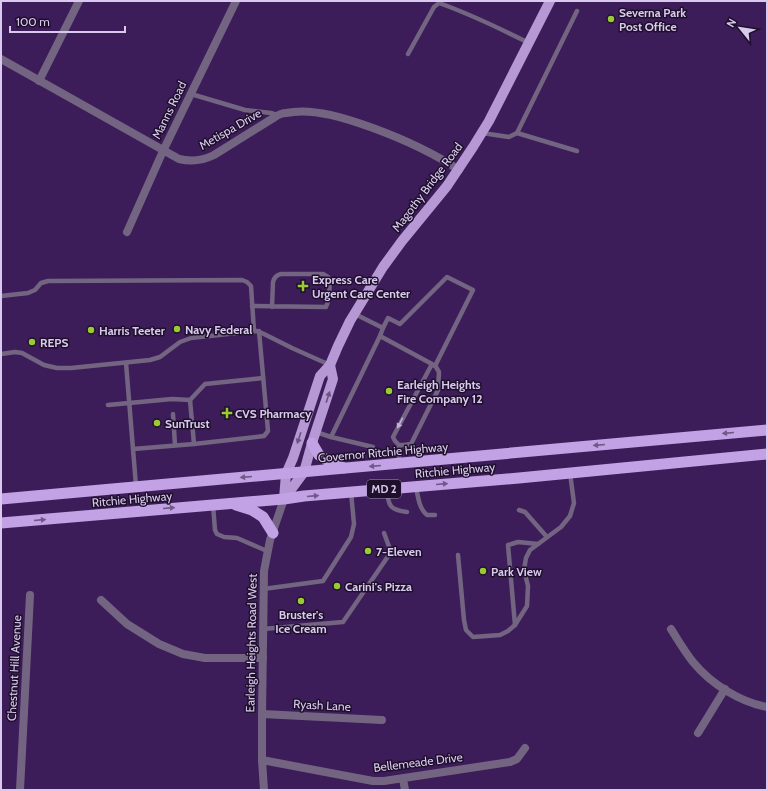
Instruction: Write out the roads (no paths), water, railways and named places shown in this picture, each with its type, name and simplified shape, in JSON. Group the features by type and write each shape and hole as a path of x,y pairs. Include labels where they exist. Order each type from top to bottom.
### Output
{"highway":[{"name":"Governor Ritchie Highway","path":"1,499 767,430"},
{"path":"312,443 319,455 328,461 345,468"},
{"name":"Ritchie Highway","path":"1,523 230,504 767,454"},
{"path":"230,504 252,510 263,517 273,533"}],"main road":[{"name":"Magothy Bridge Road","path":"284,499 286,474 293,458 320,376 330,365 338,346 374,281 393,253 459,170 482,133 550,1"},
{"name":"Magothy Bridge Road","path":"284,499 304,472 312,443 334,379 330,365"}],"street":[{"path":"39,81 79,1"},
{"name":"Manns Road","path":"127,232 163,151 236,1"},
{"name":"Metispa Drive","path":"1,59 163,151 186,161 205,159 279,115 290,112 307,112 353,120 401,138 439,157 459,170"},
{"name":"Earleigh Heights Road West","path":"264,790 262,760 262,714 264,571 267,551 284,499"},
{"name":"Chestnut Hill Avenue","path":"20,790 30,595"},
{"path":"100,600 127,624 159,644 183,654 205,658 263,658"},
{"path":"671,629 683,649 702,672 725,689 744,700 767,707"},
{"path":"698,733 725,689"},
{"name":"Ryash Lane","path":"262,714 382,720"},
{"name":"Bellemeade Drive","path":"262,760 373,781 403,779 510,762 517,759 525,748"},
{"path":"403,779 405,790"}],"lane":[{"path":"408,54 434,7 439,3 477,18 529,43"},
{"path":"482,133 509,137 517,133 577,11"},
{"path":"191,94 245,110 279,115"},
{"path":"517,133 577,151"},
{"path":"252,306 272,307 326,307 328,303 329,278 326,275 319,274 277,275 272,282 272,307"},
{"path":"331,437 388,318 400,324 447,277 473,290 393,437 399,445 399,463"},
{"path":"1,296 28,293 35,290 41,283 48,281 242,280 251,286 252,306 263,378 268,431 264,436 133,449"},
{"path":"355,314 383,328"},
{"path":"1,354 15,352 22,353 50,367 70,368 150,360 160,357 180,342 191,338 256,331 330,365"},
{"path":"380,336 433,365 439,372 438,390 411,444 399,445"},
{"path":"126,362 136,487"},
{"path":"194,444 190,400 205,384 263,378"},
{"path":"108,405 172,399 190,400"},
{"path":"172,399 172,406"},
{"path":"173,414 175,445"},
{"path":"316,432 373,447"},
{"path":"458,555 466,630 473,637 500,635 508,631 515,625 528,606 528,586 524,570 526,558 530,550 561,527 570,516 574,503 570,473"},
{"path":"416,487 420,505 424,514 435,515"},
{"path":"387,489 390,506 397,510 407,512"},
{"path":"263,589 323,581 350,537 354,524 351,492"},
{"path":"213,505 215,530 217,534 224,537 237,538 267,551"},
{"path":"519,510 525,512 547,537"},
{"path":"263,629 343,622 391,552 384,533"},
{"path":"515,625 508,546 518,542 538,544"}],"place":[{"name":"Severna Park Post Office","path":"611,19"},
{"name":"Express Care Urgent Care Center","path":"303,286"},
{"name":"Navy Federal","path":"177,329"},
{"name":"Harris Teeter","path":"91,330"},
{"name":"REPS","path":"32,342"},
{"name":"Earleigh Heights Fire Company 12","path":"389,391"},
{"name":"CVS Pharmacy","path":"227,413"},
{"name":"SunTrust","path":"157,423"},
{"name":"7-Eleven","path":"368,551"},
{"name":"Park View","path":"483,571"},
{"name":"Carini's Pizza","path":"337,586"},
{"name":"Bruster's Ice Cream","path":"301,601"}]}
